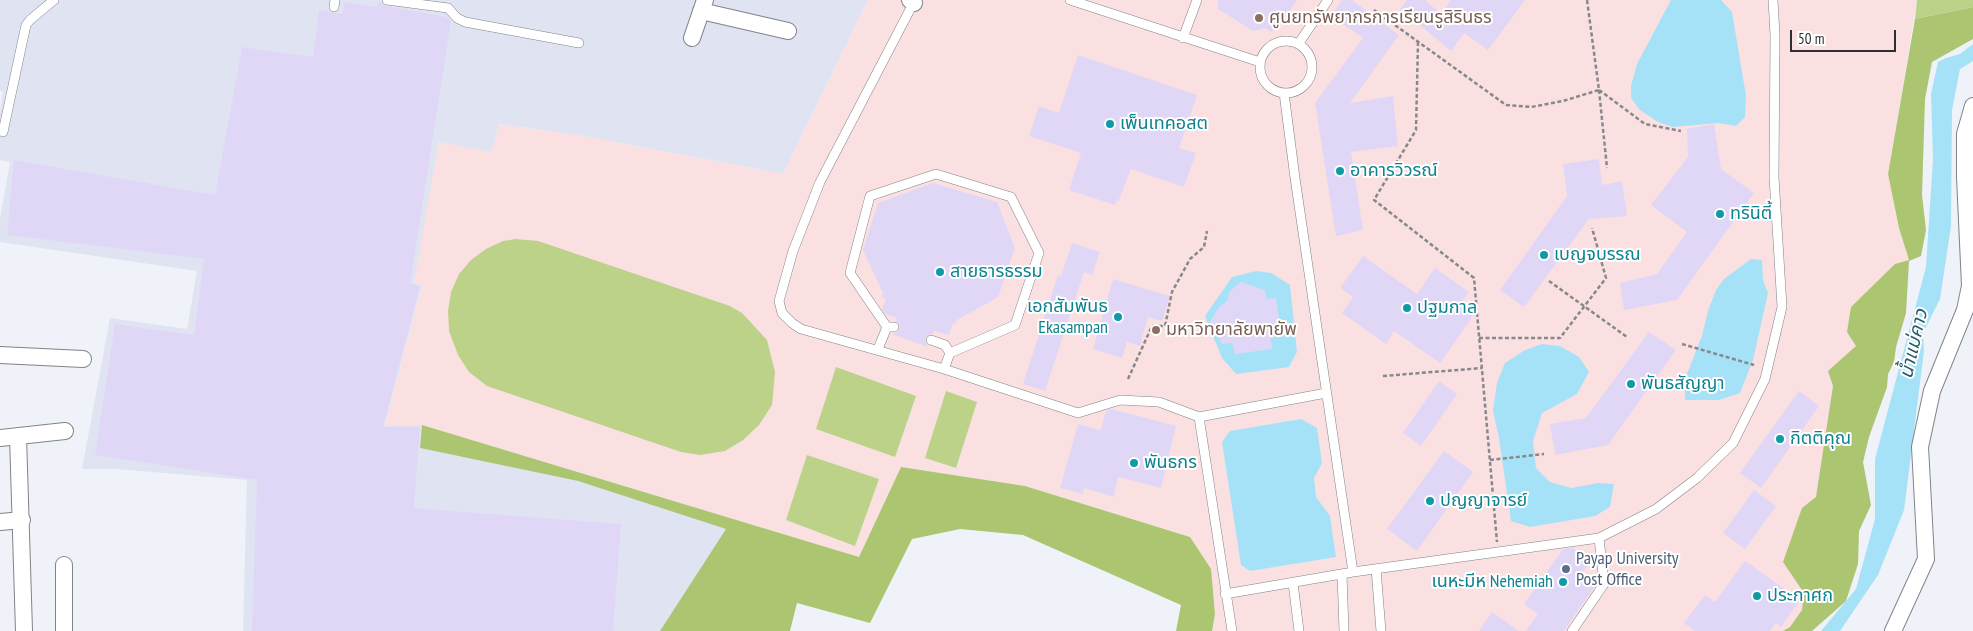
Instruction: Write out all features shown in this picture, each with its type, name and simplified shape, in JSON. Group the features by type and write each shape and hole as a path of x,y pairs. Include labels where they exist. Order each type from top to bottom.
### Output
{"street":[{"path":"692,38 703,6 788,32"},
{"path":"1894,631 1926,559 1920,448 1932,391 1966,310 1970,286 1965,134 1973,106"},
{"path":"0,355 83,359"},
{"path":"0,438 65,431"},
{"path":"18,436 24,631"},
{"path":"0,522 22,520"},
{"path":"64,565 64,631"}],"lane":[{"path":"3,132 26,26 30,20 54,0"},
{"path":"386,0 447,4 457,18 465,22 579,44"},
{"path":"1070,0 1260,62"},
{"path":"1183,38 1197,0"},
{"path":"1298,43 1328,0"},
{"path":"1225,594 1353,572 1599,538 1656,509 1698,478 1733,443 1765,379 1782,307 1774,177 1775,35 1773,0"},
{"path":"913,1 820,182 793,251 779,301 782,313 792,323 801,329 944,369 1078,413 1120,400 1159,402 1199,417 1326,393"},
{"path":"1287,40 1298,43 1310,56 1311,74 1302,88 1284,93 1274,90 1266,83 1261,73 1260,62 1265,51 1275,43 1287,40"},
{"path":"1284,93 1294,178 1353,572"},
{"path":"878,349 890,327 850,273 870,196 936,174 1011,197 1039,253 1015,325 950,353 944,369"},
{"path":"931,340 945,345 950,353"},
{"path":"1199,417 1232,631"},
{"path":"1572,631 1604,584 1599,538"},
{"path":"1376,569 1381,631"},
{"path":"1342,574 1344,631"},
{"path":"1293,583 1299,631"}],"path":[{"path":"1587,0 1600,90 1607,168"},
{"path":"1374,10 1506,105 1531,107 1563,101 1600,90"},
{"path":"1418,42 1416,130 1374,200 1474,278 1497,552"},
{"path":"1600,90 1645,124 1681,131"},
{"path":"1479,338 1560,338 1606,278 1592,228"},
{"path":"1128,379 1152,326 1165,326 1172,292 1190,259 1204,247 1207,231"},
{"path":"1549,282 1627,337"},
{"path":"1682,344 1754,365"},
{"path":"1383,376 1482,368"},
{"path":"1490,460 1544,454"}],"shaded area":[{"path":"0,0 868,0 783,174 582,136 499,124 492,152 439,143 415,283 422,285 385,425 422,425 420,448 578,481 727,529 660,631 243,631 247,480 116,469 82,469 110,318 187,329 197,271 0,242 0,219 10,162 0,160 0,112 3,91 0,91"},
{"name":"มหาวิทยาลัยพายัพ","path":"868,0 1917,0 1888,174 1899,228 1909,261 1906,313 1896,347 1894,362 1888,374 1887,387 1869,437 1863,462 1869,504 1859,531 1858,564 1812,631 1212,631 1215,614 1190,537 1025,486 901,467 859,557 422,425 385,426 422,285 414,283 439,142 492,152 499,124 582,136 783,174"}],"green space":[{"path":"1917,0 1973,0 1973,7 1915,19"},
{"path":"1973,7 1973,39 1932,62 1925,99 1922,195 1926,230 1921,256 1909,261 1906,313 1896,347 1894,362 1888,374 1887,387 1869,437 1863,462 1871,505 1859,531 1858,564 1846,601 1812,631 1783,631 1790,627 1802,610 1804,593 1783,562 1802,508 1816,497 1833,386 1828,371 1856,346 1847,332 1851,307 1895,264 1909,260 1899,228 1888,174 1915,19"},
{"path":"516,239 538,241 730,306 742,313 767,340 775,372 772,405 759,425 743,440 725,451 700,455 681,452 487,386 469,372 458,355 449,331 448,311 451,292 459,274 471,260 486,249 503,241"},
{"path":"836,367 916,396 895,457 816,429"},
{"path":"946,391 977,402 956,468 925,458"},
{"path":"422,425 859,557 901,467 1025,486 1190,537 1211,569 1215,614 1212,631 1176,631 1181,605 1023,535 960,529 912,539 870,623 797,603 790,631 660,631 726,529 578,481 420,448"},
{"path":"807,455 879,479 855,546 786,520"}],"water":[{"path":"1671,0 1721,0 1732,12 1746,96 1745,117 1736,126 1719,123 1673,127 1658,122 1640,110 1631,98 1631,86 1637,64"},
{"name":"น้ำแม่คาว","path":"1973,44 1973,61 1960,69 1952,110 1951,226 1940,299 1923,333 1924,351 1904,510 1878,575 1840,631 1821,631 1856,589 1875,519 1875,459 1926,267 1933,159 1931,94 1938,62 1960,54"},
{"path":"1751,259 1762,260 1763,280 1768,293 1753,360 1740,393 1719,400 1685,400 1685,379 1702,336 1708,311 1716,290 1724,279"},
{"path":"1256,271 1271,273 1290,285 1297,352 1289,367 1236,374 1222,358 1205,316 1232,277"},
{"path":"1542,344 1560,346 1579,357 1589,372 1577,394 1542,413 1533,441 1536,468 1550,482 1571,488 1598,483 1614,484 1610,507 1595,516 1530,527 1511,521 1499,438 1493,411 1497,383 1505,363 1525,350"},
{"path":"1301,419 1317,428 1322,463 1314,478 1316,497 1330,516 1336,557 1250,571 1241,565 1222,442 1230,431"}],"building":[{"name":"ศูนยทรัพยากรการเรียนรูสิรินธร","path":"1218,0 1297,0 1277,29 1271,32 1265,28 1253,31 1218,9"},
{"path":"1342,0 1352,0 1399,35 1350,103 1393,96 1398,146 1351,152 1363,230 1336,236 1315,103 1363,38 1331,16"},
{"path":"1407,0 1425,0 1441,14 1451,0 1525,0 1488,50 1464,33 1451,51 1400,9"},
{"path":"345,2 377,7 378,2 381,2 386,6 447,17 451,21 410,284 420,286 383,427 420,427 414,508 621,524 613,631 252,631 257,480 95,455 115,324 194,335 204,259 7,235 14,160 215,195 242,47 313,57 319,10 342,14"},
{"name":"เพ็นเทคอสต","path":"1078,55 1197,95 1179,148 1196,153 1184,187 1131,169 1118,202 1116,201 1115,205 1069,190 1081,153 1029,136 1039,106 1059,113"},
{"name":"ทรินิตี้","path":"1714,124 1721,169 1754,193 1677,300 1624,310 1620,283 1657,274 1687,232 1651,205 1688,157 1687,129"},
{"name":"เบญจบรรณ","path":"1599,159 1602,185 1622,181 1627,216 1589,219 1524,307 1500,290 1567,196 1563,164"},
{"name":"สายธารธรรม","path":"933,183 997,202 1015,248 998,297 957,320 956,324 953,323 949,335 934,331 933,334 927,335 925,341 928,347 892,334 899,331 900,324 896,321 897,318 885,314 882,309 886,299 881,297 883,293 863,250 878,203"},
{"path":"1072,243 1100,252 1092,275 1084,272 1045,391 1023,384 1058,275 1061,276"},
{"name":"ปฐมกาล","path":"1363,256 1417,294 1435,268 1469,292 1461,303 1475,313 1440,363 1394,331 1386,344 1342,313 1353,297 1340,288"},
{"name":"เอกสัมพันธ Ekasampan","path":"1113,279 1170,296 1162,321 1148,317 1140,346 1127,342 1122,358 1093,349"},
{"path":"1241,282 1265,290 1266,299 1276,298 1282,336 1271,338 1272,349 1235,354 1232,343 1222,344 1210,322 1219,307 1227,301 1230,291"},
{"name":"พันธสัญญา","path":"1649,332 1676,350 1608,445 1555,455 1550,424 1586,418"},
{"name":"ปญญาจารย์","path":"1439,381 1457,394 1421,446 1403,433"},
{"name":"กิตติคุณ","path":"1799,391 1819,406 1761,488 1740,473"},
{"name":"พันธกร","path":"1111,409 1176,426 1161,488 1118,477 1114,497 1084,488 1083,494 1060,488 1078,424 1101,430 1106,411"},
{"name":"ปญญาจารย์","path":"1444,451 1473,472 1417,551 1387,529"},
{"path":"1754,490 1776,506 1745,549 1723,533"},
{"name":"เนหะมีห Nehemiah","path":"1573,548 1591,561 1579,577 1594,587 1564,631 1526,631 1538,614 1524,604 1563,549"},
{"name":"ประกาศก","path":"1745,561 1800,600 1781,627 1776,623 1770,631 1695,631 1684,623 1705,595 1715,602"},
{"name":"เนหะมีห Nehemiah","path":"1492,612 1519,631 1479,631"}],"place":[{"name":"ศูนยทรัพยากรการเรียนรูสิรินธร","path":"1259,18"},
{"name":"เพ็นเทคอสต","path":"1110,124"},
{"name":"อาคารวิวรณ์","path":"1340,171"},
{"name":"ทรินิตี้","path":"1720,214"},
{"name":"เบญจบรรณ","path":"1544,255"},
{"name":"สายธารธรรม","path":"940,272"},
{"name":"ปฐมกาล","path":"1407,308"},
{"name":"เอกสัมพันธ Ekasampan","path":"1118,317"},
{"name":"มหาวิทยาลัยพายัพ","path":"1156,330"},
{"name":"พันธสัญญา","path":"1631,384"},
{"name":"กิตติคุณ","path":"1780,439"},
{"name":"พันธกร","path":"1134,463"},
{"name":"ปญญาจารย์","path":"1430,501"},
{"name":"Payap University Post Office","path":"1566,569"},
{"name":"เนหะมีห Nehemiah","path":"1563,582"},
{"name":"ประกาศก","path":"1757,596"}]}
